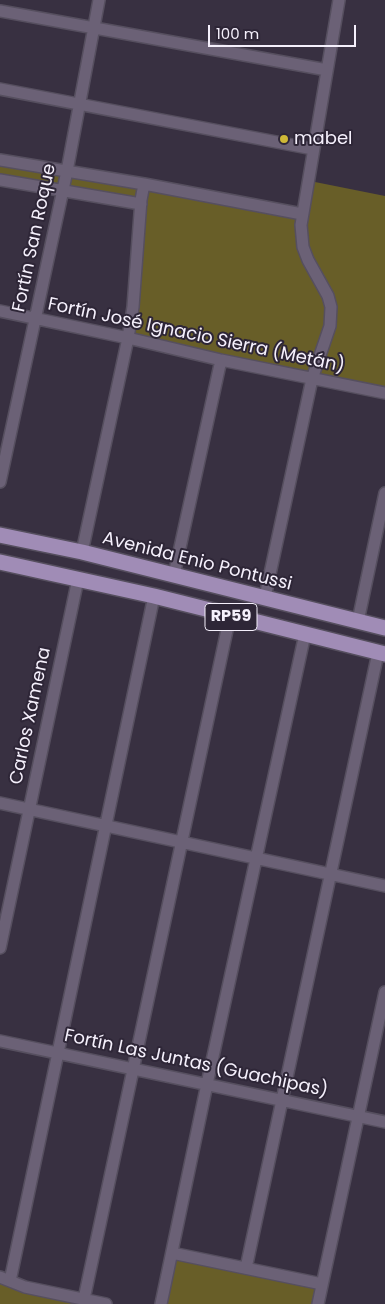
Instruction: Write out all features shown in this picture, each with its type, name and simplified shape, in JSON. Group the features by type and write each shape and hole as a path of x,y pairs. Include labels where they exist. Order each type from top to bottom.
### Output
{"main road":[{"name":"Avenida Enio Pontussi","path":"0,535 82,552 385,628"},
{"name":"RP59","path":"0,562 154,596 382,654"}],"street":[{"name":"Fortín San Roque","path":"0,482 68,171 99,0"},
{"path":"265,597 312,379 327,339 332,317 328,296 303,247 301,225 339,0"},
{"path":"0,11 327,70"},
{"path":"0,89 313,148"},
{"path":"0,160 144,184 302,214"},
{"path":"0,180 141,204"},
{"path":"82,552 128,338 133,307 144,184"},
{"name":"Fortín José Ignacio Sierra (Metán)","path":"0,311 221,360 385,393"},
{"path":"174,575 221,360"},
{"path":"358,621 385,493"},
{"name":"Carlos Xamena","path":"0,948 78,579"},
{"path":"106,1304 85,1302 25,1287 5,1279 58,1053 154,596"},
{"path":"85,1302 132,1068 230,616"},
{"path":"161,1304 305,634"},
{"path":"246,1268 331,874 382,654"},
{"path":"0,803 385,886"},
{"path":"318,1304 385,992"},
{"name":"Fortín Las Juntas (Guachipas)","path":"0,1041 385,1122"},
{"path":"172,1253 322,1284"}],"shaded area":[{"path":"0,161 303,214 310,181 385,196 385,392 129,336 143,205 0,180"},
{"path":"173,1255 318,1286 315,1304 164,1304"},
{"path":"0,1278 108,1304 0,1304"}],"place":[{"name":"mabel","path":"284,139"}]}
